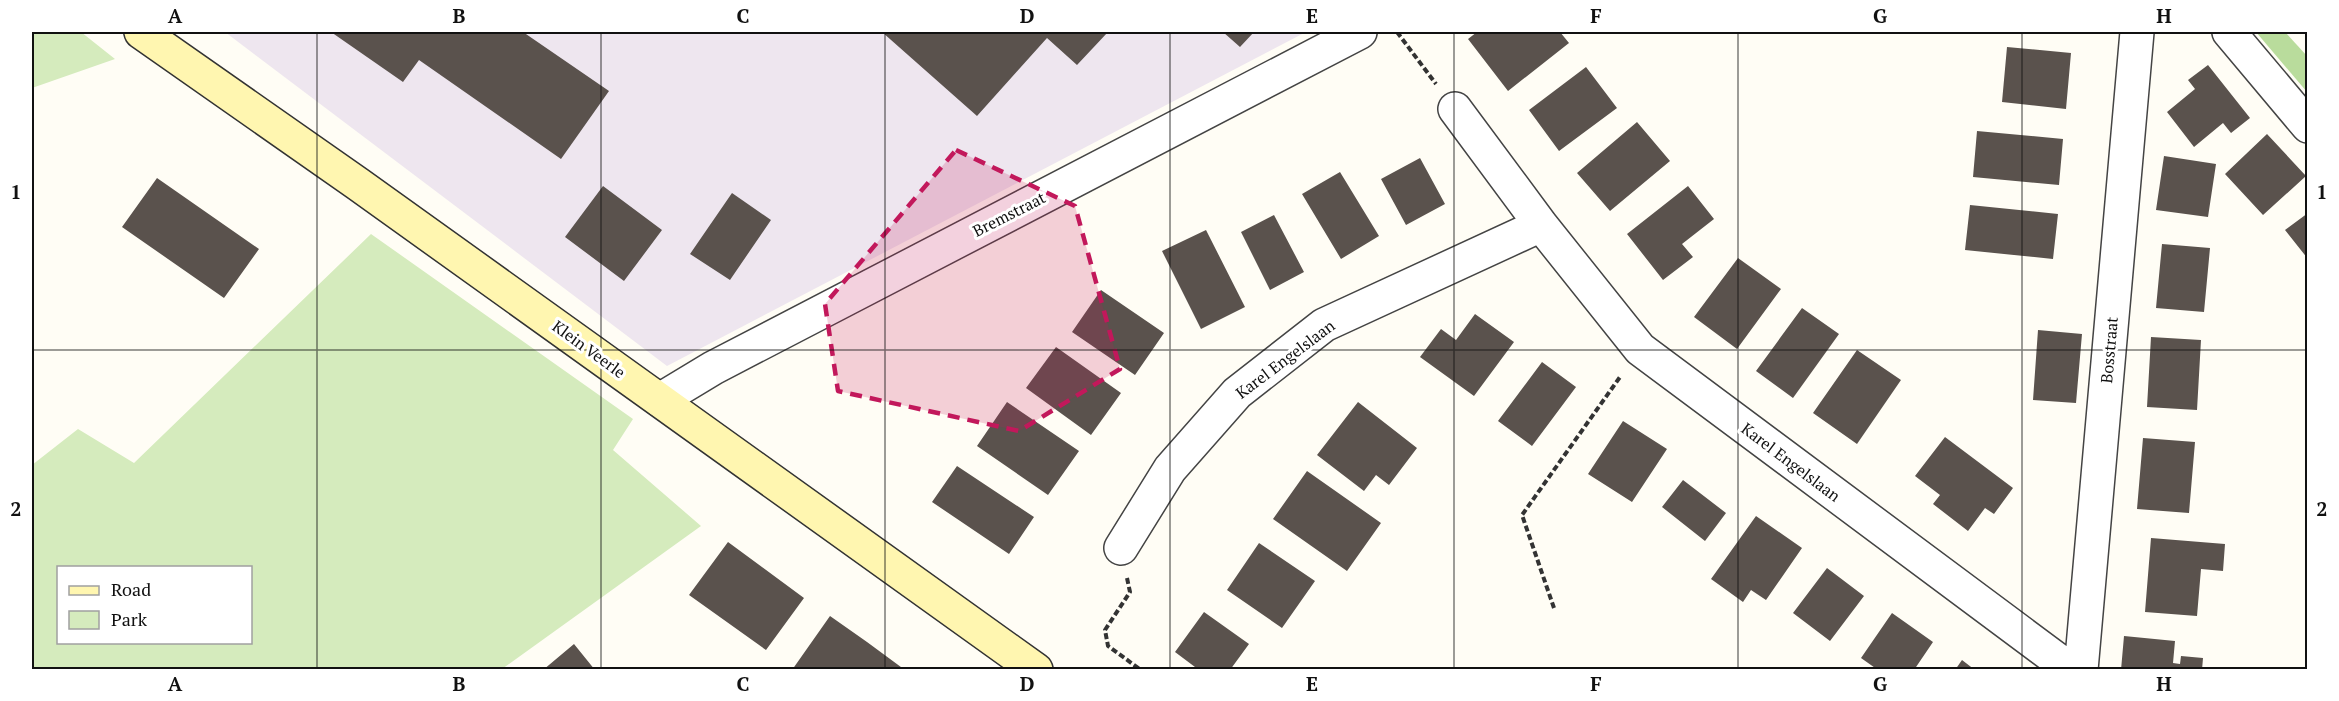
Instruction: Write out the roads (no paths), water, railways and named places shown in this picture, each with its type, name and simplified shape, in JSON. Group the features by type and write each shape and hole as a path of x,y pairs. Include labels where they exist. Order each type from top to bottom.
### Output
{"main road":[{"name":"Klein Veerle","path":"141,32 1036,669"}],"street":[{"name":"Bremstraat","path":"660,400 713,368 1360,32"},
{"name":"Bosstraat","path":"2081,669 2137,32"},
{"path":"2229,32 2307,126"},
{"name":"Karel Engelslaan","path":"1455,110 1541,225 1640,349 2071,669"},
{"name":"Karel Engelslaan","path":"1121,548 1170,469 1237,393 1324,325 1541,225"}]}
